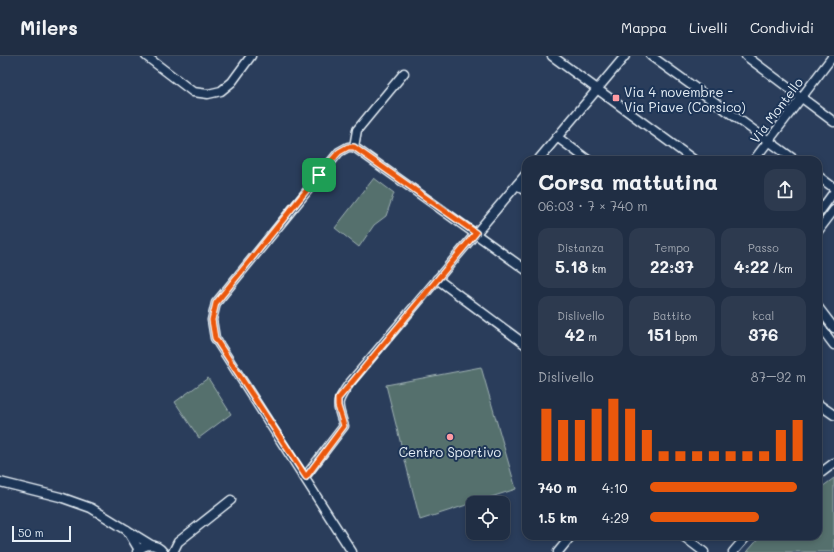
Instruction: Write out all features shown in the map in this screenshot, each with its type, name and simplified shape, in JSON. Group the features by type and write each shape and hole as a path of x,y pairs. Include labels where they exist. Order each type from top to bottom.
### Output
{"street":[{"path":"146,56 193,92 208,94 220,91 232,82 251,56"},
{"path":"552,56 689,156"},
{"path":"541,156 625,56"},
{"path":"651,56 789,156"},
{"path":"746,56 834,122"},
{"name":"Via Montello","path":"757,156 833,56"},
{"path":"354,147 357,130 404,73"},
{"path":"557,137 583,156"},
{"path":"352,552 306,477 215,338 212,320 216,303 339,152 348,147 354,147 522,267"},
{"path":"306,477 344,426 338,406 338,399 522,179"},
{"path":"822,179 834,188"},
{"path":"517,185 522,188"},
{"path":"822,208 834,192"},
{"path":"822,226 834,210"},
{"path":"437,279 522,342"},
{"path":"822,312 834,328"},
{"path":"822,329 834,345"},
{"path":"822,407 834,415"},
{"path":"822,472 834,463"},
{"path":"0,482 60,497 91,508 163,552"},
{"path":"174,552 178,542 231,500"},
{"path":"126,528 138,551 146,545 151,545"},
{"path":"558,552 568,540"},
{"path":"688,540 704,552"},
{"path":"733,552 744,540"}],"green space":[{"path":"374,178 394,193 386,216 374,225 359,247 335,228"},
{"name":"Centro Sportivo","path":"481,367 516,489 494,496 466,496 466,505 420,520 386,385"},
{"path":"208,378 231,414 199,438 175,402"},
{"path":"834,478 834,552 747,552 758,540 822,540 822,487"}],"place":[{"name":"Via 4 novembre - Via Piave (Corsico)","path":"616,98"},
{"name":"Centro Sportivo","path":"450,437"}],"route":[{"path":"348,147 354,147 476,233 338,399 338,406 344,426 306,477 215,338 212,329 212,320 213,310 216,303 319,175 339,152 348,147"}]}
